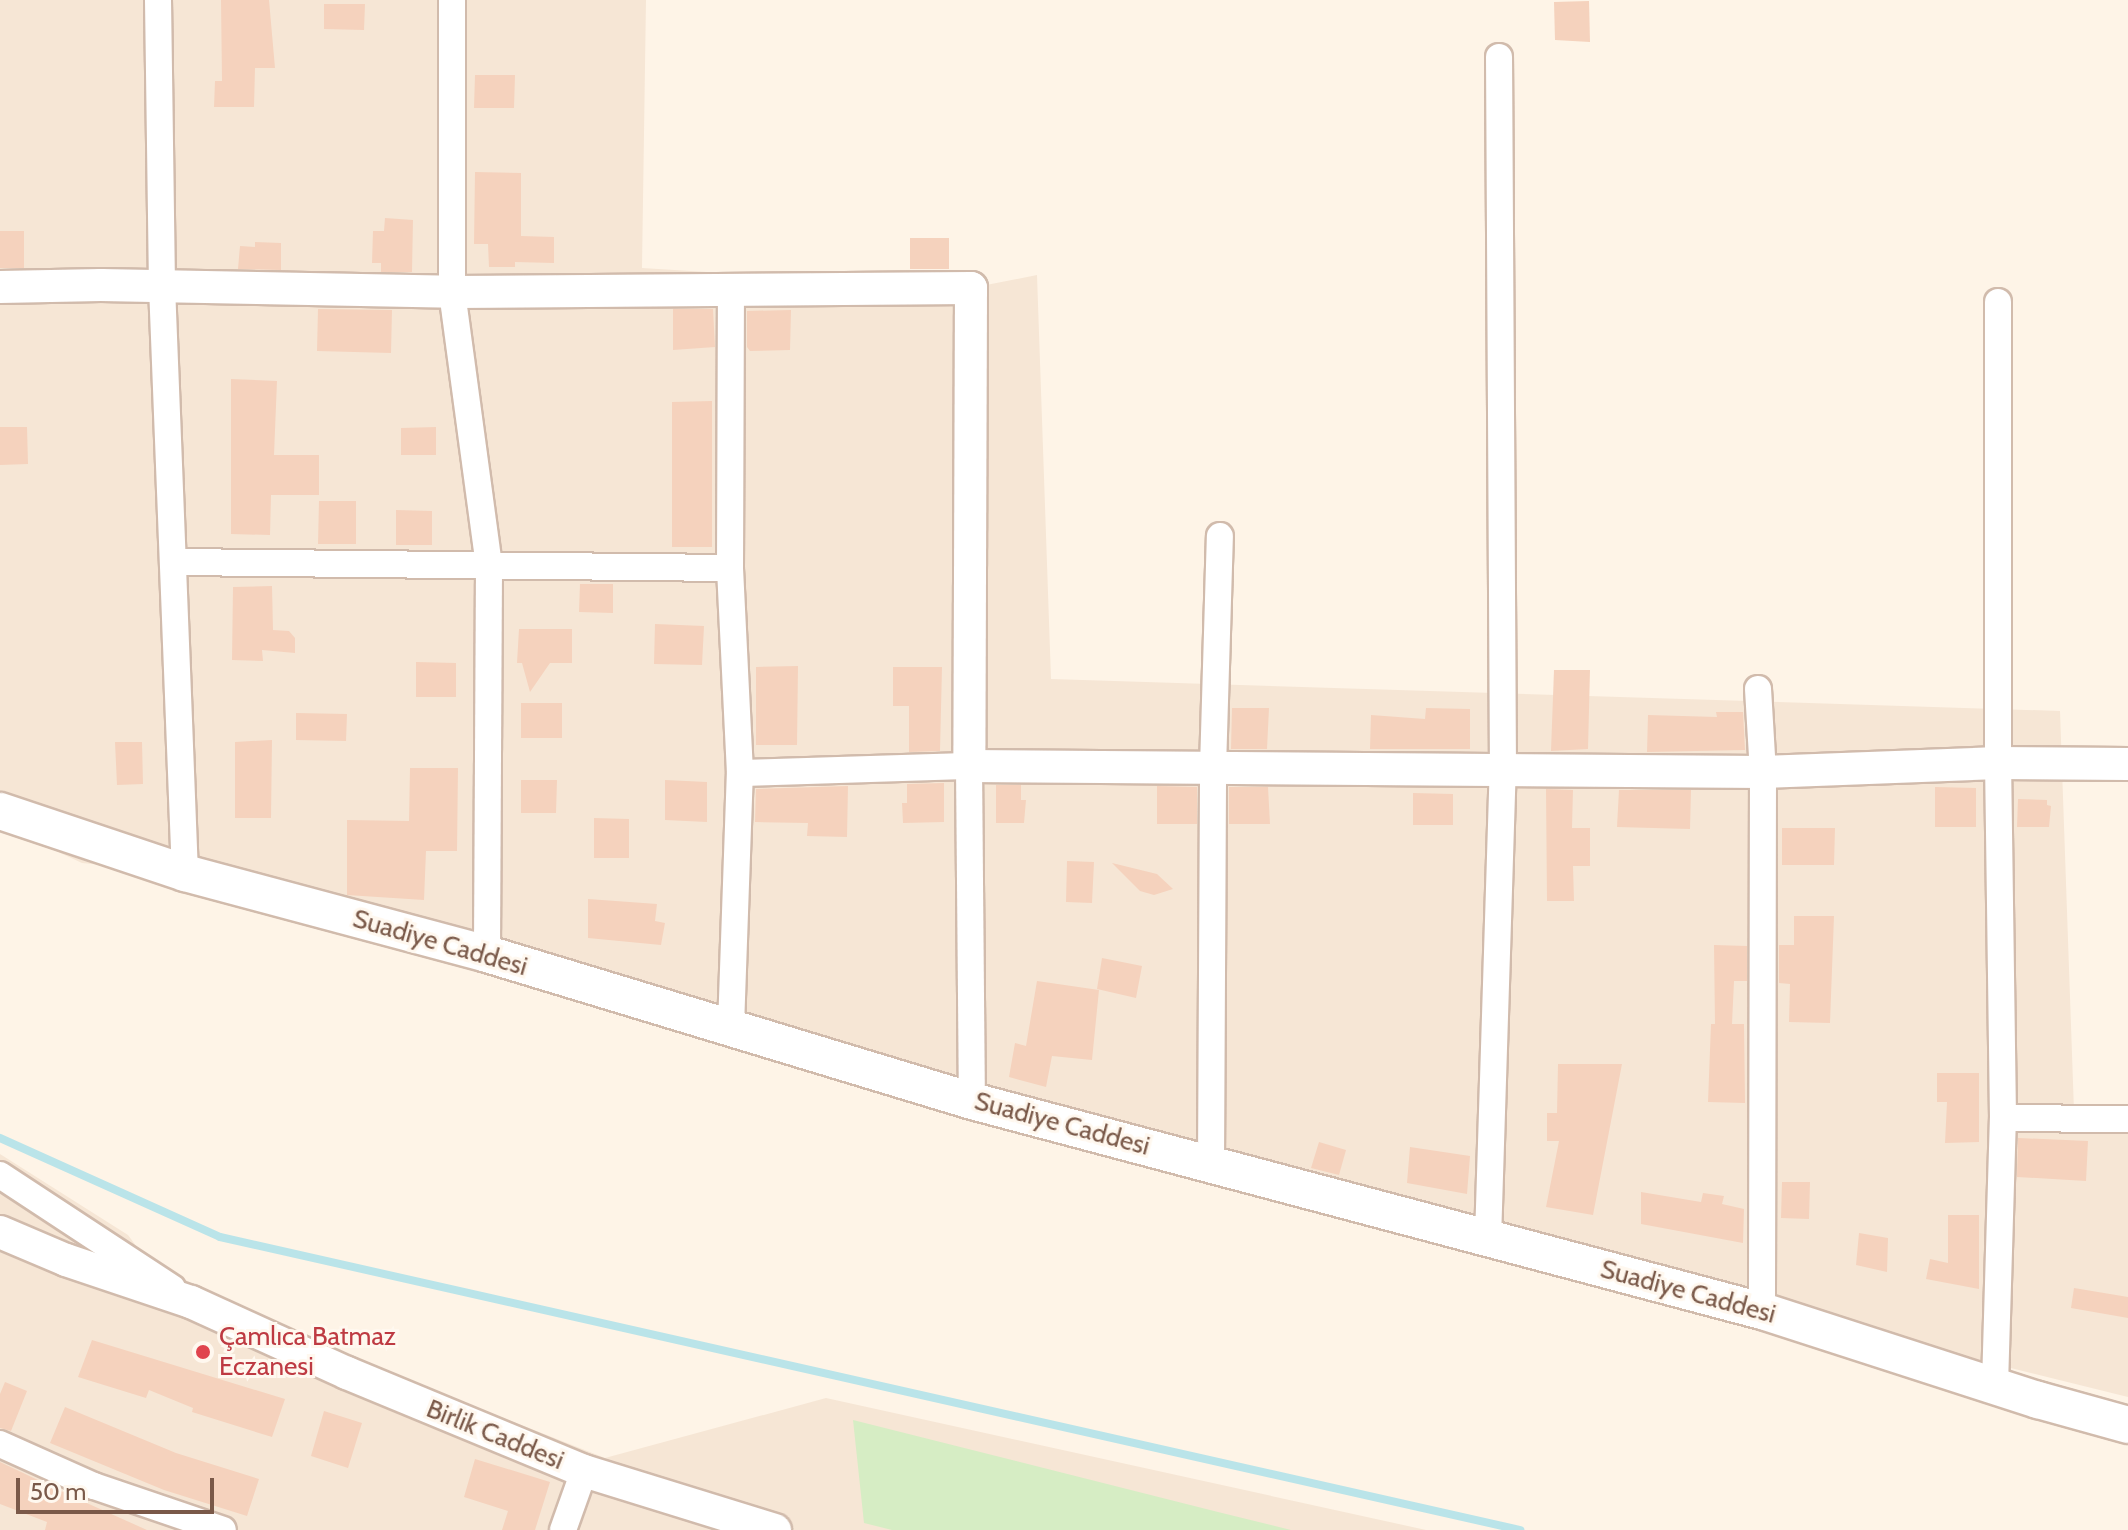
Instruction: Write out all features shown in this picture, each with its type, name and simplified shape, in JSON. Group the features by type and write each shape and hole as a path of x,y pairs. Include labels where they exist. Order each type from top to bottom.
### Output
{"main road":[{"name":"Suadiye Caddesi","path":"0,811 185,873 487,954 972,1101 1762,1311 2128,1425"}],"street":[{"path":"158,0 162,286 185,873"},
{"path":"452,0 452,292 489,566 487,954"},
{"path":"1488,1239 1503,770 1499,57"},
{"path":"0,287 162,286 452,292 971,288 969,766 972,1101"},
{"path":"731,288 730,568 740,773 731,1027"},
{"path":"1995,1385 2003,1118 1998,763 1998,302"},
{"path":"1211,1164 1213,768 1220,536"},
{"path":"175,562 730,568"},
{"path":"1758,689 1763,772 1762,1311"},
{"path":"740,773 969,766 1763,772 1998,763 2128,764"},
{"path":"2003,1118 2128,1119"},
{"path":"0,1175 191,1302"},
{"name":"Birlik Caddesi","path":"0,1232 66,1260 191,1302 347,1373 584,1471 775,1530"},
{"path":"0,1444 94,1486 223,1530"},
{"path":"563,1530 584,1471"}],"shaded area":[{"path":"0,0 646,0 642,268 971,288 1037,275 1051,679 2060,711 2074,1111 2128,1114 2128,1397 1488,1239 186,873 82,863 0,825"},
{"path":"0,1154 128,1235 145,1258 271,1326 605,1458 826,1398 1426,1530 0,1530"}],"green space":[{"path":"853,1420 1291,1530 892,1530 864,1523"}],"building":[{"path":"221,0 269,0 275,68 255,68 254,107 214,107 215,81 222,81"},
{"path":"1589,1 1590,42 1555,40 1554,2"},
{"path":"324,4 365,4 364,30 324,29"},
{"path":"475,75 515,75 514,108 474,108"},
{"path":"475,172 521,173 521,236 554,237 554,263 515,262 515,267 489,267 488,244 474,244"},
{"path":"385,218 413,220 412,272 381,272 381,263 372,263 373,231 384,231"},
{"path":"0,231 24,231 24,268 0,268"},
{"path":"910,238 949,238 949,269 910,269"},
{"path":"255,242 281,243 281,270 238,269 240,246 255,247"},
{"path":"318,309 392,310 391,353 317,351"},
{"path":"673,309 713,309 715,347 673,350"},
{"path":"791,310 790,350 750,351 747,347 747,311"},
{"path":"231,379 277,381 274,455 319,455 319,495 271,495 270,535 231,534"},
{"path":"712,401 712,547 672,547 672,402"},
{"path":"0,427 27,427 28,464 0,465"},
{"path":"436,427 436,455 401,455 401,428"},
{"path":"319,501 356,501 356,544 318,544"},
{"path":"396,510 432,511 432,545 396,545"},
{"path":"580,584 613,584 613,613 579,612"},
{"path":"272,586 273,630 289,631 295,638 295,653 262,650 263,661 232,660 233,587"},
{"path":"655,624 704,626 702,665 654,664"},
{"path":"519,629 572,629 572,663 550,663 530,692 522,663 517,663"},
{"path":"416,662 456,663 456,697 416,697"},
{"path":"798,666 797,745 756,745 756,667"},
{"path":"893,667 942,667 940,751 909,752 909,706 893,706"},
{"path":"1554,670 1590,670 1588,749 1551,751"},
{"path":"521,703 562,703 562,738 521,738"},
{"path":"1232,708 1269,708 1267,749 1231,749"},
{"path":"1426,708 1470,709 1470,749 1370,749 1371,715 1425,719"},
{"path":"1716,712 1743,712 1745,750 1647,752 1648,715 1717,717"},
{"path":"296,713 347,714 346,741 296,740"},
{"path":"272,740 271,818 235,818 235,742"},
{"path":"115,742 142,742 143,784 117,785"},
{"path":"410,768 458,768 457,851 426,851 424,900 347,895 347,820 409,821"},
{"path":"521,780 557,780 556,813 521,813"},
{"path":"665,780 707,782 707,822 665,820"},
{"path":"944,783 944,822 903,823 902,803 907,803 907,784"},
{"path":"996,785 1021,785 1021,800 1026,800 1024,823 996,823"},
{"path":"848,786 847,837 807,836 808,823 755,822 756,789"},
{"path":"1157,786 1197,787 1197,824 1157,824"},
{"path":"1229,787 1268,787 1270,824 1229,824"},
{"path":"1935,787 1976,788 1976,827 1935,827"},
{"path":"1546,789 1573,790 1572,828 1590,828 1590,866 1573,866 1574,901 1547,901"},
{"path":"1619,790 1691,790 1690,829 1617,827"},
{"path":"1413,793 1453,794 1453,825 1413,825"},
{"path":"2018,799 2047,800 2047,805 2051,806 2049,827 2017,827"},
{"path":"594,818 629,819 629,858 594,858"},
{"path":"1782,828 1835,828 1834,865 1782,865"},
{"path":"1067,861 1094,862 1092,903 1066,902"},
{"path":"1112,863 1157,874 1173,889 1154,895 1140,891"},
{"path":"588,899 657,904 655,921 665,923 661,945 588,938"},
{"path":"1794,916 1834,916 1830,1023 1789,1022 1790,984 1779,983 1779,945 1794,945"},
{"path":"1714,945 1747,946 1747,981 1734,981 1732,1024 1744,1024 1745,1103 1708,1102 1711,1024 1715,1024"},
{"path":"1102,958 1142,966 1136,998 1097,989"},
{"path":"1037,981 1099,990 1092,1060 1052,1056 1046,1087 1009,1077 1015,1043 1026,1046"},
{"path":"1558,1064 1622,1064 1593,1215 1546,1207 1559,1141 1547,1141 1547,1113 1557,1113"},
{"path":"1937,1073 1979,1073 1979,1142 1945,1143 1947,1102 1937,1102"},
{"path":"2018,1138 2088,1141 2086,1181 2017,1177"},
{"path":"1319,1142 1346,1150 1339,1175 1311,1168"},
{"path":"1410,1147 1470,1156 1467,1194 1407,1183"},
{"path":"1782,1182 1810,1182 1809,1219 1781,1218"},
{"path":"1641,1192 1701,1202 1703,1193 1724,1196 1722,1204 1744,1209 1743,1243 1641,1224"},
{"path":"1948,1215 1979,1215 1979,1289 1926,1279 1930,1259 1948,1263"},
{"path":"1859,1233 1888,1238 1887,1272 1856,1265"},
{"path":"2074,1288 2128,1297 2128,1318 2071,1308"},
{"path":"92,1340 285,1399 272,1437 192,1412 193,1408 149,1390 146,1398 78,1377"},
{"path":"5,1382 27,1391 11,1431 0,1428 0,1394"},
{"path":"65,1407 176,1453 259,1479 247,1516 164,1490 50,1443"},
{"path":"324,1411 362,1423 348,1468 311,1456"},
{"path":"475,1459 550,1482 535,1530 502,1530 508,1511 464,1497"},
{"path":"0,1462 147,1530 45,1530 47,1522 0,1504"}],"waterway":[{"path":"0,1138 220,1237 1520,1530"}],"place":[{"name":"Çamlıca Batmaz Eczanesi","path":"203,1352"}]}
